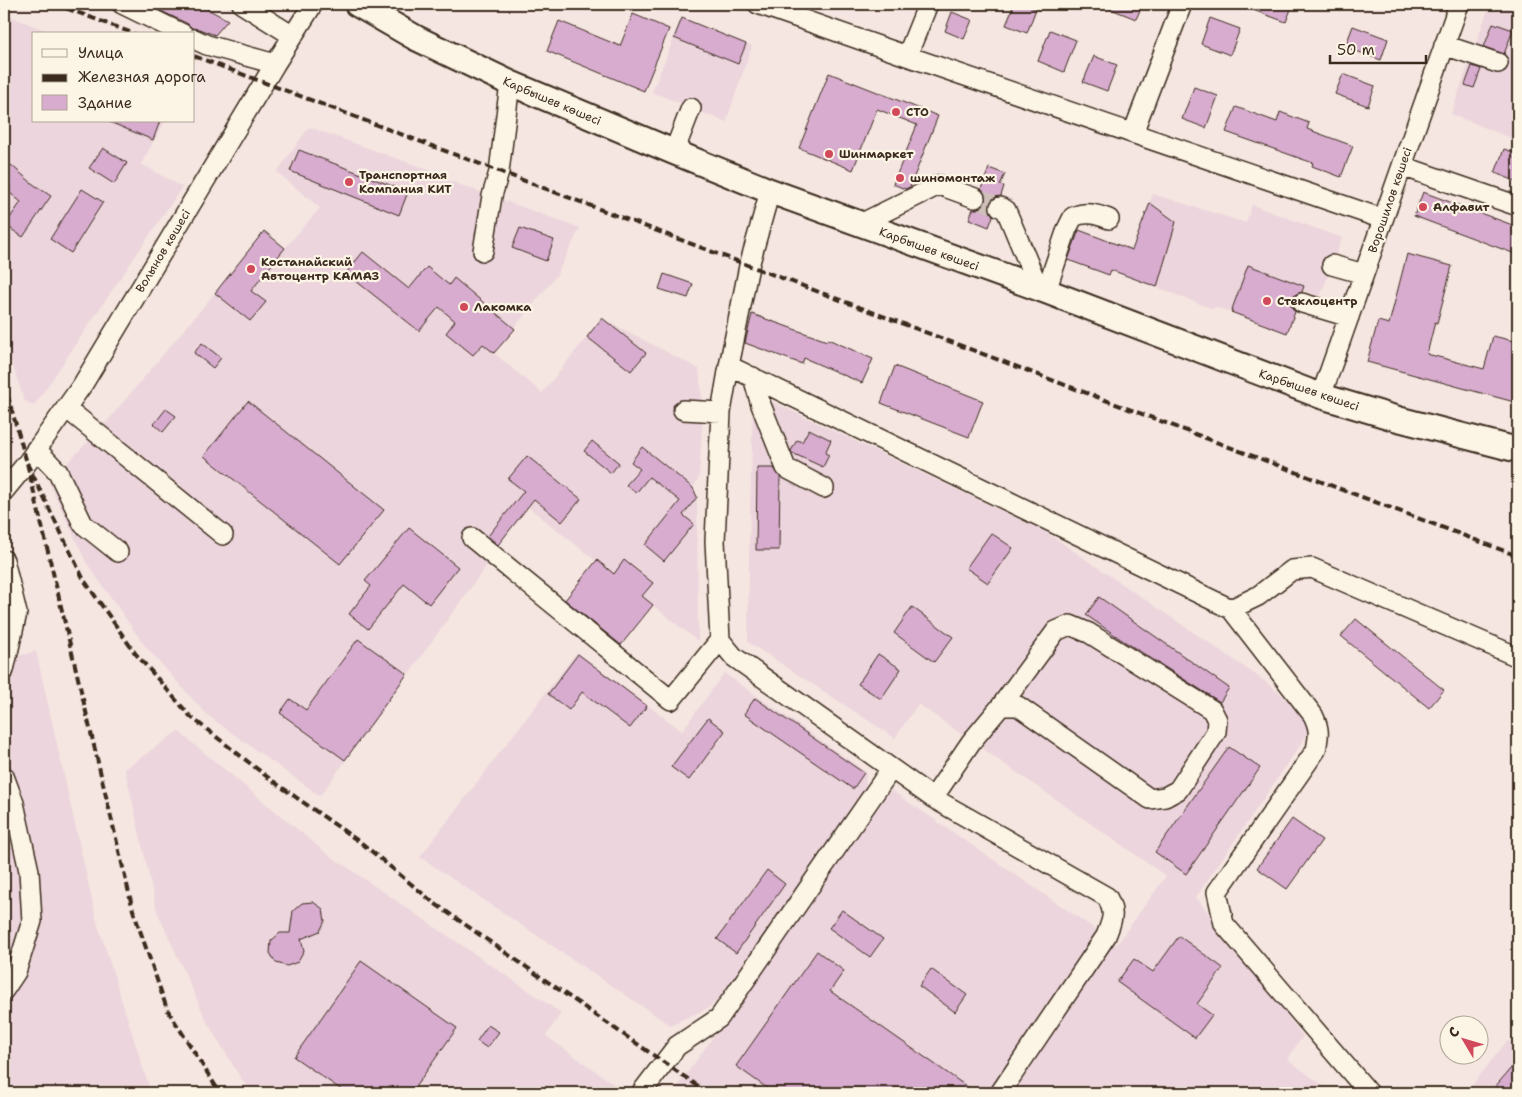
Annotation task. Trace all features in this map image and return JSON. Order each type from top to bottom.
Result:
[{"type":"main road","name":"Карбышев көшесі","points":[[357,4],[416,38],[510,83],[770,191],[1042,290],[1321,396],[1398,419],[1518,450]]},
{"type":"street","points":[[122,4],[179,32]]},
{"type":"street","points":[[242,4],[293,36]]},
{"type":"street","name":"Волынов көшесі","points":[[4,491],[83,384],[313,4]]},
{"type":"street","points":[[758,4],[1383,220]]},
{"type":"street","points":[[907,56],[928,4]]},
{"type":"street","points":[[1133,133],[1182,4]]},
{"type":"street","name":"Ворошилов көшесі","points":[[1321,396],[1459,4]]},
{"type":"street","points":[[195,40],[206,45],[275,64]]},
{"type":"street","points":[[1444,45],[1498,63]]},
{"type":"street","points":[[483,251],[492,196],[499,172],[510,83]]},
{"type":"street","points":[[674,152],[691,108]]},
{"type":"street","points":[[1402,166],[1518,206]]},
{"type":"street","points":[[860,224],[939,184],[975,198]]},
{"type":"street","points":[[770,191],[749,266],[728,366],[721,412],[715,541],[720,640],[734,657],[933,798],[1107,898],[1112,908],[1113,918],[1106,936],[1000,1093]]},
{"type":"street","points":[[1000,208],[1006,210],[1042,290]]},
{"type":"street","points":[[1042,290],[1073,217],[1081,213],[1096,214],[1108,219]]},
{"type":"street","points":[[1332,265],[1364,274]]},
{"type":"street","points":[[1302,304],[1349,317]]},
{"type":"street","points":[[728,366],[1231,609],[1313,715],[1320,733],[1316,750],[1217,892],[1224,924],[1368,1093]]},
{"type":"street","points":[[753,377],[761,405],[786,468],[824,488]]},
{"type":"street","points":[[66,408],[223,534]]},
{"type":"street","points":[[683,410],[721,412]]},
{"type":"street","points":[[36,449],[58,472],[83,524],[118,552]]},
{"type":"street","points":[[472,538],[670,700],[720,640]]},
{"type":"street","points":[[4,560],[17,613],[4,670]]},
{"type":"street","points":[[1231,609],[1258,596],[1292,570],[1312,568],[1518,657]]},
{"type":"street","points":[[933,798],[971,742],[1001,706],[1056,631],[1070,625],[1089,633],[1212,710],[1217,720],[1216,732],[1178,790],[1164,797],[1150,799],[1018,706],[1001,706]]},
{"type":"street","points":[[641,1093],[677,1046],[719,1018],[891,769]]},
{"type":"street","points":[[4,776],[14,803],[30,870],[32,921],[16,972],[4,990]]},
{"type":"shaded area","points":[[1490,4],[1518,4],[1518,141],[1451,114]]},
{"type":"shaded area","points":[[4,14],[50,32],[32,32],[32,122],[164,122],[141,164],[182,187],[34,406],[24,400],[4,338]]},
{"type":"shaded area","points":[[682,18],[752,46],[726,122],[652,92]]},
{"type":"shaded area","points":[[309,127],[443,175],[441,178],[580,228],[556,276],[494,353],[542,393],[602,318],[699,369],[703,411],[699,477],[693,488],[697,497],[698,641],[528,507],[496,547],[490,561],[320,796],[207,715],[145,646],[86,562],[49,482],[104,425],[215,293],[264,231],[285,248],[320,208],[277,172]]},
{"type":"shaded area","points":[[1153,194],[1246,223],[1252,205],[1342,238],[1320,297],[1303,290],[1304,286],[1248,265],[1231,312],[1215,307],[1213,309],[1123,274]]},
{"type":"shaded area","points":[[773,402],[1044,531],[1259,677],[1316,722],[1196,897],[1303,1036],[1287,1059],[1333,1093],[673,1093],[891,790],[1117,944],[1166,876],[918,704],[895,738],[748,642],[753,406]]},
{"type":"shaded area","points":[[36,651],[97,922],[151,1093],[4,1093],[4,661]]},
{"type":"shaded area","points":[[577,652],[682,731],[724,673],[866,772],[865,799],[725,995],[708,1008],[670,1025],[420,857]]},
{"type":"shaded area","points":[[178,731],[326,853],[561,1013],[546,1036],[615,1085],[616,1093],[430,1093],[418,1084],[411,1093],[253,1093],[240,1077],[207,1022],[157,911],[125,769]]},
{"type":"shaded area","points":[[1507,1041],[1518,1046],[1518,1093],[1466,1093]]},
{"type":"building","points":[[147,4],[198,4],[228,20],[215,35],[192,28],[188,24]]},
{"type":"building","points":[[1014,4],[1024,4],[1036,9],[1027,33],[1006,25]]},
{"type":"building","points":[[1098,4],[1143,4],[1136,19]]},
{"type":"building","points":[[1239,4],[1293,4],[1286,22]]},
{"type":"building","points":[[952,12],[972,20],[964,39],[945,31]]},
{"type":"building","points":[[633,14],[669,29],[644,91],[547,51],[559,21],[620,46]]},
{"type":"building","points":[[682,18],[746,44],[738,64],[674,38]]},
{"type":"building","points":[[1210,18],[1240,29],[1230,55],[1201,44]]},
{"type":"building","points":[[1493,23],[1513,30],[1504,54],[1484,47]]},
{"type":"building","points":[[1353,26],[1388,39],[1381,60],[1345,47]]},
{"type":"building","points":[[1050,30],[1076,40],[1064,72],[1038,61]]},
{"type":"building","points":[[1094,56],[1117,65],[1107,91],[1083,82]]},
{"type":"building","points":[[1472,66],[1481,69],[1474,88],[1465,85]]},
{"type":"building","points":[[829,73],[938,116],[910,187],[905,189],[893,184],[917,125],[877,109],[853,170],[799,148]]},
{"type":"building","points":[[1343,74],[1375,86],[1368,106],[1335,94]]},
{"type":"building","points":[[1194,87],[1218,96],[1206,128],[1182,119]]},
{"type":"building","points":[[1236,107],[1277,122],[1280,112],[1309,123],[1307,129],[1353,146],[1341,177],[1312,166],[1313,163],[1226,132]]},
{"type":"building","points":[[109,122],[160,122],[153,140]]},
{"type":"building","points":[[103,148],[127,163],[114,184],[89,168]]},
{"type":"building","points":[[1504,149],[1518,154],[1518,182],[1495,173]]},
{"type":"building","name":"Транспортная Компания КИТ","points":[[299,150],[408,192],[399,215],[290,171]]},
{"type":"building","points":[[4,159],[33,184],[51,196],[23,237],[5,225],[21,202],[4,188]]},
{"type":"building","points":[[989,168],[1005,174],[1000,185],[1004,186],[1001,196],[994,197],[990,202],[989,208],[993,216],[989,227],[969,219],[973,209],[982,207],[985,202],[986,196],[981,189]]},
{"type":"building","points":[[82,189],[103,202],[71,253],[50,239]]},
{"type":"building","points":[[1423,192],[1518,227],[1518,255],[1414,216]]},
{"type":"building","points":[[1150,203],[1176,222],[1157,287],[1111,270],[1109,275],[1068,260],[1079,230],[1132,250]]},
{"type":"building","points":[[520,228],[554,240],[546,261],[512,248]]},
{"type":"building","name":"Костанайский Автоцентр КАМАЗ","points":[[264,231],[285,248],[251,291],[266,302],[250,321],[215,293]]},
{"type":"building","points":[[363,252],[409,289],[427,267],[449,285],[454,278],[515,329],[494,353],[483,344],[473,355],[446,333],[455,321],[439,307],[419,331],[346,273]]},
{"type":"building","points":[[1407,254],[1452,266],[1427,354],[1484,369],[1493,336],[1518,342],[1518,403],[1367,362],[1378,321],[1389,324]]},
{"type":"building","name":"Стеклоцентр","points":[[1248,265],[1304,286],[1302,292],[1291,299],[1291,306],[1295,312],[1287,333],[1231,312]]},
{"type":"building","points":[[664,274],[693,284],[688,298],[659,289]]},
{"type":"building","points":[[752,314],[827,341],[828,339],[873,359],[862,383],[804,358],[802,364],[745,343]]},
{"type":"building","points":[[602,318],[646,353],[631,371],[587,337]]},
{"type":"building","points":[[202,343],[221,358],[213,368],[194,353]]},
{"type":"building","points":[[895,366],[983,401],[969,437],[881,403]]},
{"type":"building","points":[[248,401],[384,510],[340,564],[204,456]]},
{"type":"building","points":[[166,409],[176,416],[163,432],[154,424]]},
{"type":"building","points":[[809,429],[831,440],[825,453],[829,455],[823,467],[791,451],[797,440],[802,442]]},
{"type":"building","points":[[592,441],[619,463],[611,473],[584,451]]},
{"type":"building","points":[[642,447],[693,488],[697,497],[683,515],[694,524],[664,561],[645,545],[680,501],[649,477],[636,493],[626,485],[640,469],[631,462]]},
{"type":"building","points":[[527,456],[581,499],[562,522],[534,499],[498,545],[488,536],[524,491],[508,479]]},
{"type":"building","points":[[757,468],[774,468],[780,477],[779,550],[756,550]]},
{"type":"building","points":[[409,528],[458,567],[429,604],[404,584],[368,629],[349,614],[371,586],[365,581]]},
{"type":"building","points":[[991,533],[1013,548],[988,583],[966,568]]},
{"type":"building","points":[[597,560],[614,574],[624,560],[653,583],[642,596],[653,605],[621,645],[565,600]]},
{"type":"building","points":[[1099,597],[1229,688],[1220,702],[1086,615]]},
{"type":"building","points":[[912,607],[953,637],[934,662],[894,633]]},
{"type":"building","points":[[1356,619],[1444,690],[1429,708],[1341,636]]},
{"type":"building","points":[[358,639],[407,674],[345,760],[280,713],[290,699],[306,710]]},
{"type":"building","points":[[578,654],[647,706],[630,728],[582,692],[569,710],[548,694]]},
{"type":"building","points":[[878,654],[901,669],[881,699],[858,684]]},
{"type":"building","points":[[755,698],[864,773],[853,789],[744,714]]},
{"type":"building","points":[[708,718],[725,731],[689,780],[671,767]]},
{"type":"building","points":[[1229,747],[1260,768],[1186,874],[1155,852]]},
{"type":"building","points":[[1292,819],[1322,840],[1287,889],[1257,868]]},
{"type":"building","points":[[767,870],[785,884],[736,953],[717,939]]},
{"type":"building","points":[[313,902],[323,909],[325,921],[320,931],[301,939],[304,951],[298,962],[287,966],[276,963],[270,953],[271,941],[280,933],[290,933],[293,911],[302,903]]},
{"type":"building","points":[[842,910],[883,939],[870,957],[829,928]]},
{"type":"building","points":[[1179,936],[1223,968],[1197,1004],[1212,1015],[1195,1038],[1117,982],[1134,959],[1153,972]]},
{"type":"building","points":[[817,951],[844,971],[830,991],[976,1093],[774,1093],[736,1066]]},
{"type":"building","points":[[361,961],[457,1028],[411,1093],[346,1093],[294,1057]]},
{"type":"building","points":[[931,969],[967,995],[955,1012],[919,986]]},
{"type":"building","points":[[488,1025],[499,1032],[487,1048],[477,1041]]},
{"type":"building","points":[[1511,1068],[1518,1074],[1518,1093],[1503,1093],[1495,1087]]},
{"type":"tunnel","points":[[975,198],[1000,207]]},
{"type":"railway","points":[[55,4],[130,32]]},
{"type":"railway","points":[[195,56],[1518,556]]},
{"type":"railway","points":[[4,383],[27,463],[133,910],[167,1009],[220,1093]]},
{"type":"railway","points":[[27,463],[84,580],[135,653],[191,717],[270,779],[364,845],[434,903],[708,1093]]},
{"type":"place","name":"СТО","points":[[896,112]]},
{"type":"place","name":"Шинмаркет","points":[[829,154]]},
{"type":"place","name":"шиномонтаж","points":[[900,178]]},
{"type":"place","name":"Транспортная Компания КИТ","points":[[349,182]]},
{"type":"place","name":"Алфавит","points":[[1423,207]]},
{"type":"place","name":"Костанайский Автоцентр КАМАЗ","points":[[251,269]]},
{"type":"place","name":"Стеклоцентр","points":[[1267,301]]},
{"type":"place","name":"Лакомка","points":[[464,307]]}]
